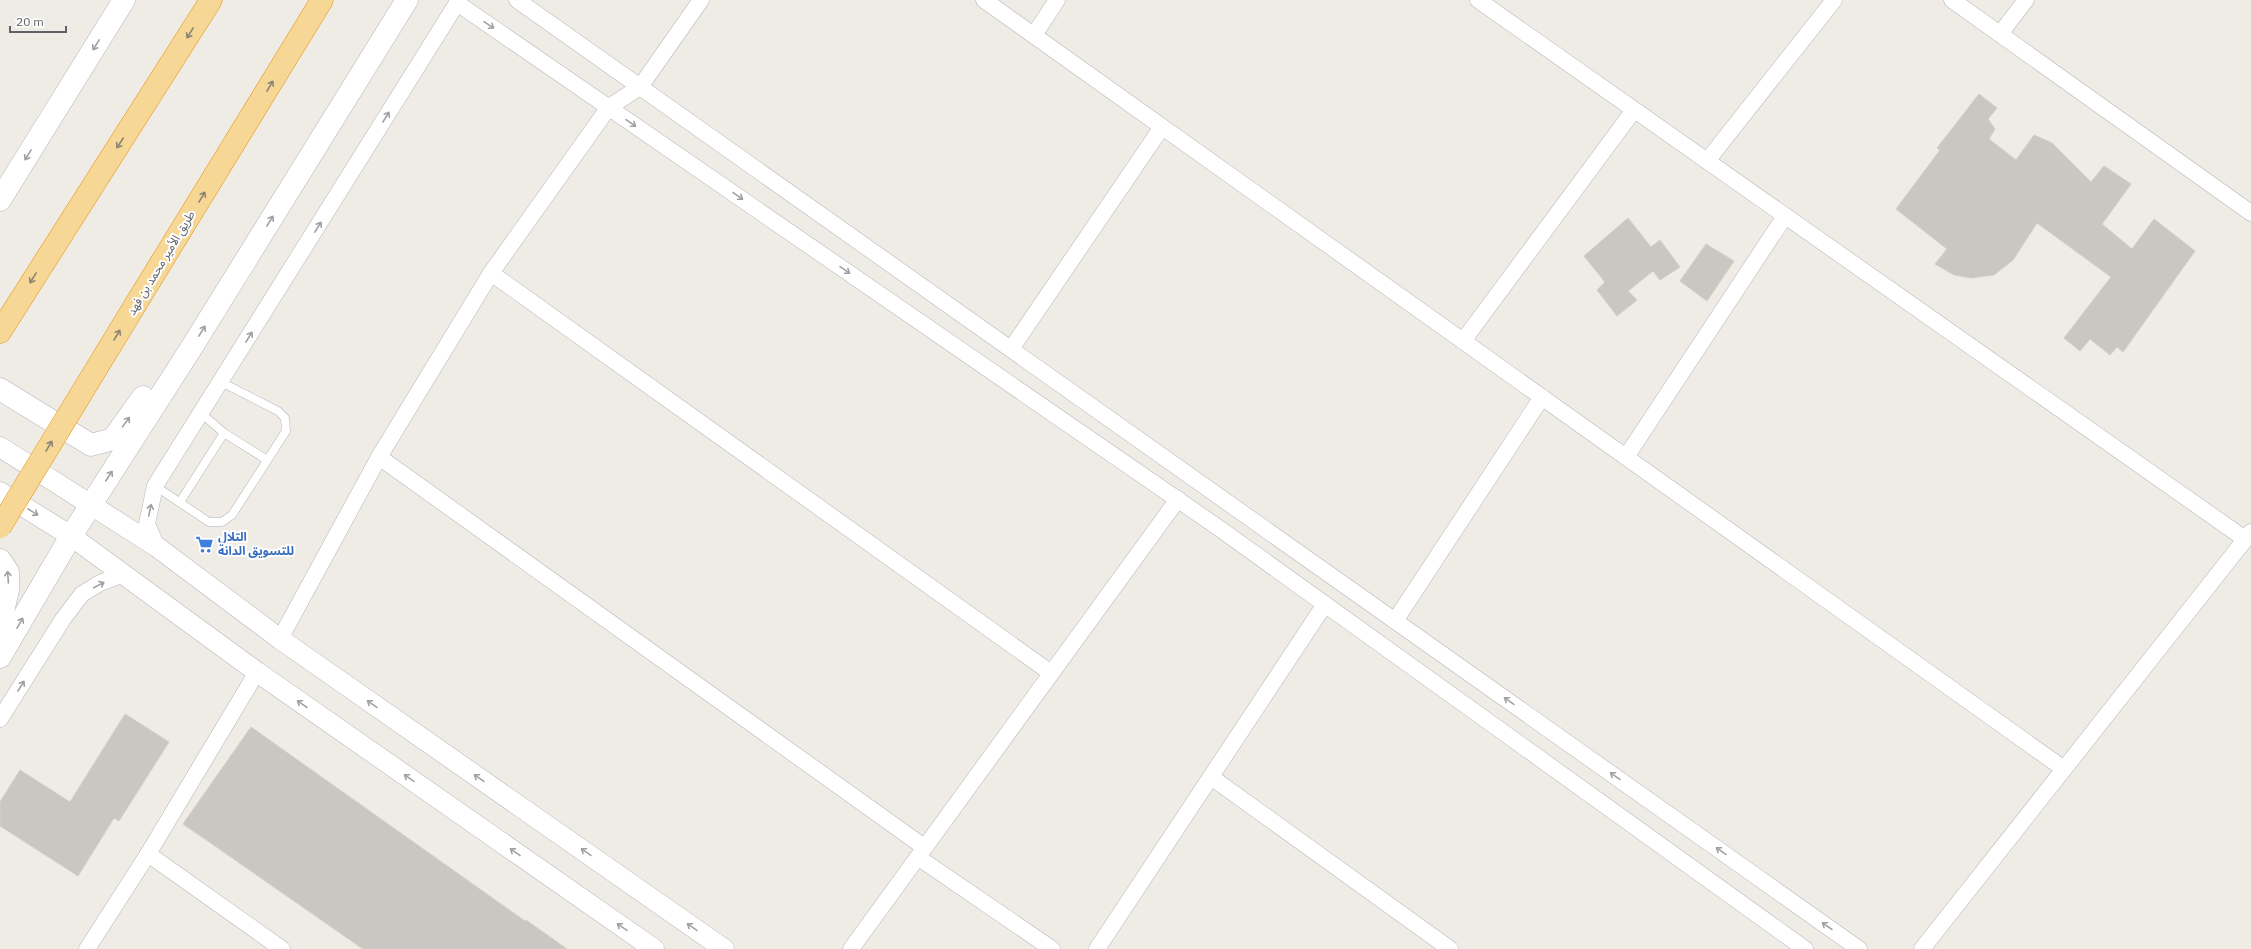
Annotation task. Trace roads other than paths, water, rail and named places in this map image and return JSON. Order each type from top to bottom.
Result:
[{"type":"highway","points":[[0,332],[211,0]]},
{"type":"highway","name":"طريق الأمير محمد بن فهد","points":[[0,527],[322,0]]},
{"type":"main road","points":[[0,200],[124,0]]},
{"type":"main road","points":[[0,657],[71,536],[190,350],[407,0]]},
{"type":"main road","points":[[0,389],[91,445],[113,439],[159,376],[190,350]]},
{"type":"main road","points":[[0,560],[8,572],[8,590],[0,624]]},
{"type":"street","points":[[517,0],[1859,949]]},
{"type":"street","points":[[280,639],[379,457],[491,273],[608,107],[640,87],[701,0]]},
{"type":"street","points":[[984,0],[2064,769]]},
{"type":"street","points":[[1034,35],[1057,0]]},
{"type":"street","points":[[1478,0],[1785,216],[2248,536],[1922,949]]},
{"type":"street","points":[[1707,161],[1834,0]]},
{"type":"street","points":[[1952,0],[2251,212]]},
{"type":"street","points":[[2000,34],[2026,0]]},
{"type":"street","points":[[156,546],[147,524],[155,486],[458,2],[608,107],[1178,499],[1805,949]]},
{"type":"street","points":[[1463,341],[1634,110]]},
{"type":"street","points":[[1011,349],[1162,127]]},
{"type":"street","points":[[1626,457],[1785,216]]},
{"type":"street","points":[[491,273],[1051,673]]},
{"type":"street","points":[[1395,621],[1542,397]]},
{"type":"street","points":[[0,447],[156,546],[280,639],[724,949]]},
{"type":"street","points":[[379,457],[922,852],[1052,949]]},
{"type":"street","points":[[0,492],[71,536],[257,672],[654,949]]},
{"type":"street","points":[[851,949],[1178,499]]},
{"type":"street","points":[[0,719],[63,619],[82,594],[100,583],[124,574]]},
{"type":"street","points":[[1097,949],[1325,604]]},
{"type":"street","points":[[87,949],[148,854],[257,672]]},
{"type":"street","points":[[1211,777],[1450,949]]},
{"type":"street","points":[[148,854],[282,949]]},
{"type":"lane","points":[[155,486],[209,522],[222,522],[232,514],[286,431],[285,418],[278,411],[221,382]]},
{"type":"lane","points":[[200,413],[224,433],[266,460]]},
{"type":"lane","points":[[180,502],[224,433]]},
{"type":"place","name":"التلال للتسويق الدانة","points":[[205,544]]}]
